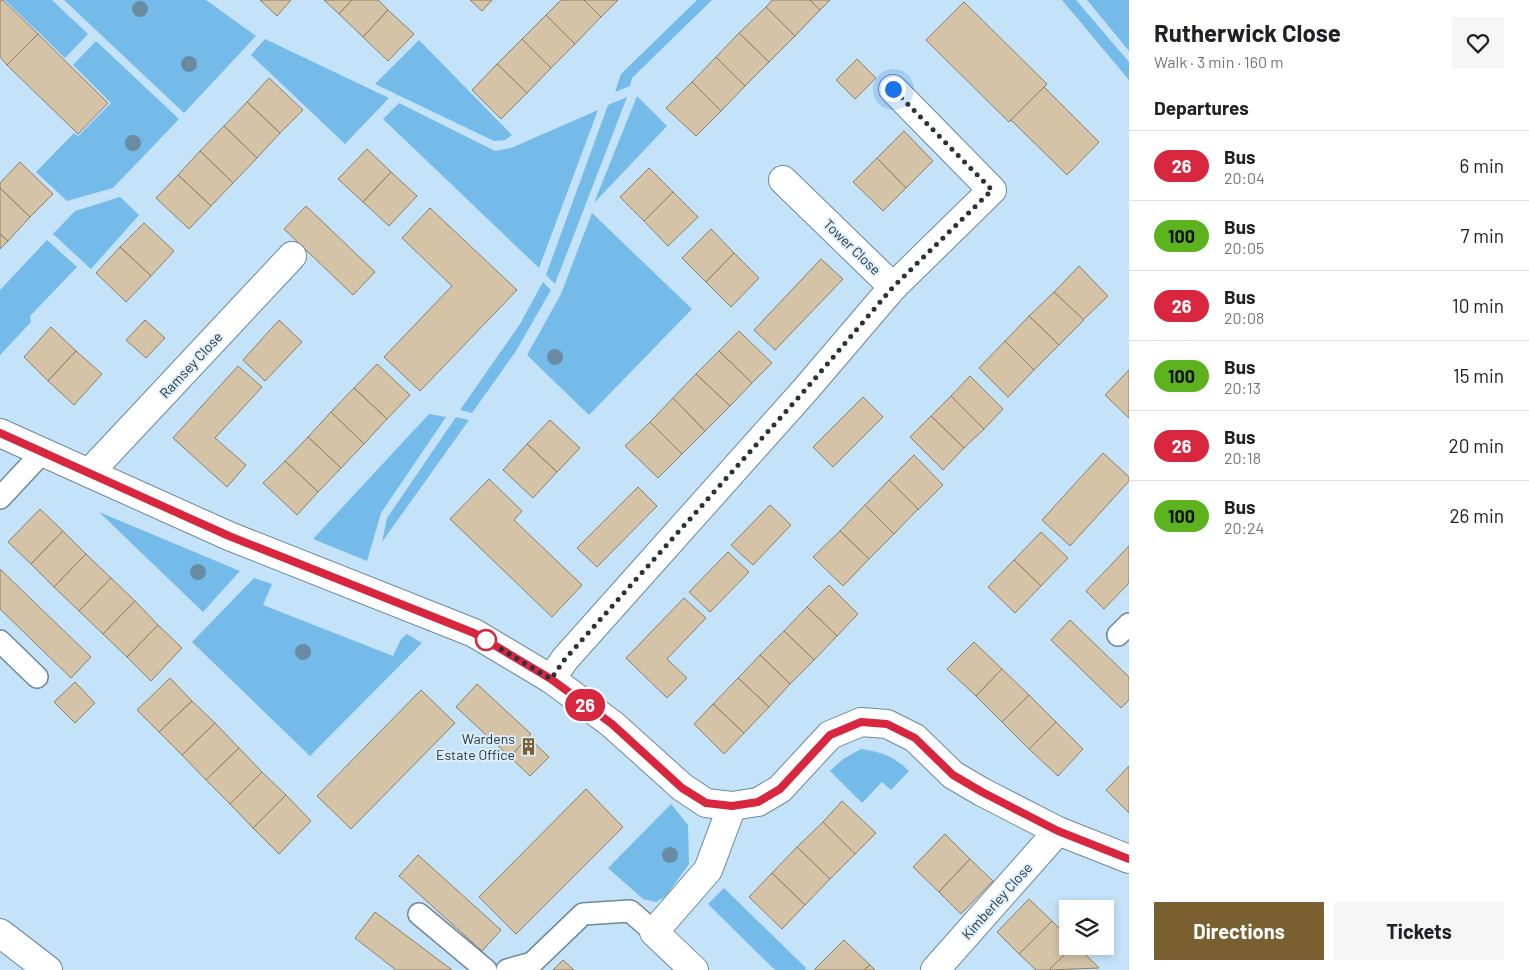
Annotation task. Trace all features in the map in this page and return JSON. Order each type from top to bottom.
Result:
[{"type":"street","points":[[551,679],[565,659],[806,389],[893,287],[992,190],[893,89]]},
{"type":"street","name":"Tower Close","points":[[783,180],[893,287]]},
{"type":"street","name":"Ramsey Close","points":[[89,474],[292,256]]},
{"type":"street","points":[[0,433],[229,536],[474,633],[551,679],[612,724],[682,788],[706,803],[732,806],[758,802],[780,789],[830,735],[861,722],[887,724],[915,738],[953,775],[1058,831],[1129,859]]},
{"type":"street","points":[[694,970],[654,932],[708,870],[732,806]]},
{"type":"street","name":"Kimberley Close","points":[[934,970],[1058,831]]},
{"type":"street","points":[[0,933],[48,970]]},
{"type":"lane","points":[[0,498],[42,453]]},
{"type":"lane","points":[[0,641],[37,677]]},
{"type":"lane","points":[[507,970],[532,963],[583,914],[630,912],[654,932]]},
{"type":"lane","points":[[419,914],[486,970]]},
{"type":"shaded area","points":[[5,0],[52,0],[88,34],[65,58]]},
{"type":"shaded area","points":[[64,0],[206,0],[256,36],[184,113]]},
{"type":"shaded area","points":[[697,0],[712,0],[632,78],[630,86],[615,92],[621,74]]},
{"type":"shaded area","points":[[1062,0],[1076,0],[1129,62],[1129,80]]},
{"type":"shaded area","points":[[1087,0],[1129,0],[1129,51]]},
{"type":"shaded area","points":[[265,39],[389,98],[345,144],[251,55]]},
{"type":"shaded area","points":[[419,40],[512,135],[505,140],[494,141],[375,84]]},
{"type":"shaded area","points":[[96,41],[179,119],[113,188],[67,201],[36,172],[74,133],[78,136],[111,103],[73,65]]},
{"type":"shaded area","points":[[637,96],[667,126],[594,203]]},
{"type":"shaded area","points":[[627,97],[555,284],[546,275],[608,105]]},
{"type":"shaded area","points":[[399,103],[495,151],[511,148],[598,110],[539,268],[383,119]]},
{"type":"shaded area","points":[[120,197],[139,215],[91,269],[53,234],[75,211]]},
{"type":"shaded area","points":[[592,213],[692,309],[589,415],[527,355],[561,294]]},
{"type":"shaded area","points":[[47,240],[77,267],[30,316],[31,322],[0,355],[0,290]]},
{"type":"shaded area","points":[[543,282],[551,290],[516,351],[472,413],[460,410],[520,324]]},
{"type":"shaded area","points":[[429,414],[446,417],[381,513],[367,561],[313,539]]},
{"type":"shaded area","points":[[456,417],[469,420],[382,542],[387,518]]},
{"type":"shaded area","points":[[99,512],[240,571],[203,612]]},
{"type":"shaded area","points":[[254,578],[272,584],[263,605],[393,656],[401,639],[407,634],[422,643],[310,756],[192,642]]},
{"type":"shaded area","points":[[861,749],[888,756],[899,762],[909,771],[891,790],[882,782],[862,803],[830,771],[843,759]]},
{"type":"shaded area","points":[[671,804],[688,825],[689,864],[666,896],[656,902],[643,899],[608,868]]},
{"type":"shaded area","points":[[724,888],[806,968],[805,970],[775,970],[708,904]]},
{"type":"building","points":[[0,0],[3,0],[38,34],[7,65],[0,57]]},
{"type":"building","points":[[260,0],[291,0],[277,16]]},
{"type":"building","points":[[324,0],[352,0],[339,14]]},
{"type":"building","points":[[352,0],[378,0],[388,10],[363,37],[339,14]]},
{"type":"building","points":[[470,0],[492,0],[482,11]]},
{"type":"building","points":[[561,0],[584,0],[601,17],[575,44],[546,15]]},
{"type":"building","points":[[584,0],[618,0],[601,17]]},
{"type":"building","points":[[772,0],[810,0],[820,10],[795,36],[766,7]]},
{"type":"building","points":[[810,0],[830,0],[820,10]]},
{"type":"building","points":[[964,2],[1047,84],[1009,122],[926,40]]},
{"type":"building","points":[[766,7],[795,36],[769,62],[739,33]]},
{"type":"building","points":[[388,10],[414,34],[388,61],[363,37]]},
{"type":"building","points":[[546,15],[575,44],[551,68],[522,39]]},
{"type":"building","points":[[739,33],[769,62],[745,86],[716,57]]},
{"type":"building","points":[[38,34],[108,103],[78,134],[7,65]]},
{"type":"building","points":[[522,39],[551,68],[527,93],[497,64]]},
{"type":"building","points":[[716,57],[745,86],[721,111],[692,82]]},
{"type":"building","points":[[857,59],[876,78],[855,99],[836,80]]},
{"type":"building","points":[[497,64],[527,93],[501,119],[472,90]]},
{"type":"building","points":[[269,78],[303,110],[280,133],[247,102]]},
{"type":"building","points":[[692,82],[721,111],[696,136],[666,108]]},
{"type":"building","points":[[1044,87],[1099,142],[1067,175],[1011,120]]},
{"type":"building","points":[[247,102],[280,133],[257,158],[224,126]]},
{"type":"building","points":[[224,126],[257,158],[233,183],[200,151]]},
{"type":"building","points":[[904,131],[933,161],[906,188],[877,158]]},
{"type":"building","points":[[367,149],[391,172],[363,202],[338,179]]},
{"type":"building","points":[[200,151],[233,183],[211,206],[178,175]]},
{"type":"building","points":[[877,158],[906,188],[883,211],[853,182]]},
{"type":"building","points":[[20,162],[53,194],[30,217],[0,188],[0,183]]},
{"type":"building","points":[[649,168],[673,192],[644,221],[620,197]]},
{"type":"building","points":[[391,172],[417,196],[389,226],[363,202]]},
{"type":"building","points":[[178,175],[211,206],[189,229],[156,198]]},
{"type":"building","points":[[0,188],[30,217],[8,241],[0,234]]},
{"type":"building","points":[[673,192],[698,217],[668,246],[644,221]]},
{"type":"building","points":[[306,206],[375,272],[353,295],[284,229]]},
{"type":"building","points":[[430,208],[517,290],[420,391],[384,357],[452,286],[402,238]]},
{"type":"building","points":[[144,223],[174,251],[151,276],[120,247]]},
{"type":"building","points":[[711,229],[734,253],[706,282],[682,258]]},
{"type":"building","points":[[0,234],[8,241],[0,249]]},
{"type":"building","points":[[120,247],[151,276],[126,302],[96,273]]},
{"type":"building","points":[[734,253],[759,278],[731,307],[706,282]]},
{"type":"building","points":[[821,259],[843,279],[775,350],[754,330]]},
{"type":"building","points":[[1079,266],[1108,296],[1083,320],[1054,292]]},
{"type":"building","points":[[1054,292],[1084,320],[1059,345],[1029,316]]},
{"type":"building","points":[[1029,316],[1059,345],[1034,370],[1005,341]]},
{"type":"building","points":[[145,320],[165,338],[146,358],[126,340]]},
{"type":"building","points":[[279,320],[302,342],[265,381],[243,360]]},
{"type":"building","points":[[51,327],[76,351],[48,381],[24,357]]},
{"type":"building","points":[[739,331],[772,363],[752,383],[719,351]]},
{"type":"building","points":[[1005,341],[1034,370],[1008,397],[979,368]]},
{"type":"building","points":[[76,351],[102,374],[74,405],[48,381]]},
{"type":"building","points":[[719,351],[752,383],[730,406],[696,374]]},
{"type":"building","points":[[377,364],[410,395],[387,419],[354,388]]},
{"type":"building","points":[[238,366],[262,387],[215,438],[246,465],[227,487],[173,438]]},
{"type":"building","points":[[1129,370],[1129,418],[1105,395]]},
{"type":"building","points":[[696,374],[730,406],[705,431],[673,398]]},
{"type":"building","points":[[970,376],[1003,409],[984,429],[951,396]]},
{"type":"building","points":[[354,388],[387,419],[364,444],[331,412]]},
{"type":"building","points":[[951,396],[984,429],[964,448],[931,416]]},
{"type":"building","points":[[863,397],[883,417],[833,467],[813,447]]},
{"type":"building","points":[[673,398],[705,431],[682,454],[650,422]]},
{"type":"building","points":[[331,412],[364,444],[341,468],[308,437]]},
{"type":"building","points":[[931,416],[964,448],[943,470],[910,437]]},
{"type":"building","points":[[550,420],[580,448],[557,472],[527,444]]},
{"type":"building","points":[[650,422],[682,454],[658,478],[625,446]]},
{"type":"building","points":[[308,437],[341,468],[318,492],[285,461]]},
{"type":"building","points":[[527,444],[557,472],[533,498],[503,470]]},
{"type":"building","points":[[1103,453],[1129,477],[1129,481],[1070,546],[1042,520]]},
{"type":"building","points":[[914,455],[943,485],[918,510],[889,480]]},
{"type":"building","points":[[285,461],[318,492],[297,515],[263,483]]},
{"type":"building","points":[[489,479],[522,511],[514,520],[582,585],[552,617],[450,519]]},
{"type":"building","points":[[889,480],[918,509],[894,534],[865,505]]},
{"type":"building","points":[[638,487],[657,506],[597,567],[577,548]]},
{"type":"building","points":[[770,505],[791,525],[753,565],[731,545]]},
{"type":"building","points":[[865,505],[894,534],[869,559],[840,531]]},
{"type":"building","points":[[40,509],[63,531],[31,564],[8,542]]},
{"type":"building","points":[[63,531],[86,554],[54,587],[31,564]]},
{"type":"building","points":[[840,531],[869,559],[843,586],[813,557]]},
{"type":"building","points":[[1041,532],[1068,558],[1041,586],[1014,560]]},
{"type":"building","points":[[1129,546],[1129,583],[1104,609],[1086,591]]},
{"type":"building","points":[[728,552],[749,572],[710,612],[689,592]]},
{"type":"building","points":[[86,554],[111,578],[79,611],[54,587]]},
{"type":"building","points":[[1014,560],[1041,586],[1015,613],[988,587]]},
{"type":"building","points":[[0,569],[91,657],[71,678],[0,609]]},
{"type":"building","points":[[111,578],[135,601],[103,634],[79,611]]},
{"type":"building","points":[[829,585],[858,614],[837,636],[807,607]]},
{"type":"building","points":[[684,598],[706,618],[667,659],[687,678],[667,698],[626,658]]},
{"type":"building","points":[[135,601],[158,625],[127,657],[103,634]]},
{"type":"building","points":[[807,607],[837,636],[814,660],[784,631]]},
{"type":"building","points":[[1070,620],[1129,677],[1129,700],[1121,708],[1051,640]]},
{"type":"building","points":[[158,625],[182,648],[151,681],[127,657]]},
{"type":"building","points":[[784,631],[814,660],[790,684],[760,655]]},
{"type":"building","points":[[974,642],[1002,669],[976,696],[947,669]]},
{"type":"building","points":[[760,655],[790,684],[769,707],[738,678]]},
{"type":"building","points":[[1002,669],[1029,695],[1002,722],[976,696]]},
{"type":"building","points":[[170,678],[192,701],[159,732],[137,710]]},
{"type":"building","points":[[738,678],[769,707],[744,733],[713,704]]},
{"type":"building","points":[[75,682],[95,703],[75,723],[54,702]]},
{"type":"building","points":[[477,684],[531,734],[510,757],[456,707]]},
{"type":"building","points":[[421,690],[455,723],[351,829],[317,796]]},
{"type":"building","points":[[1029,695],[1056,722],[1029,749],[1002,722]]},
{"type":"building","points":[[192,701],[215,723],[182,755],[159,732]]},
{"type":"building","points":[[713,704],[744,733],[724,754],[694,724]]},
{"type":"building","points":[[1056,722],[1083,749],[1058,776],[1029,749]]},
{"type":"building","points":[[215,723],[239,748],[206,780],[182,755]]},
{"type":"building","name":"Wardens Estate Office","points":[[528,737],[549,757],[530,776],[510,757]]},
{"type":"building","points":[[239,748],[262,772],[230,804],[206,780]]},
{"type":"building","points":[[1129,766],[1129,813],[1106,790]]},
{"type":"building","points":[[262,772],[286,795],[253,828],[230,804]]},
{"type":"building","points":[[586,789],[623,827],[516,934],[479,897]]},
{"type":"building","points":[[286,795],[311,821],[279,854],[253,828]]},
{"type":"building","points":[[842,801],[876,833],[855,854],[823,822]]},
{"type":"building","points":[[823,822],[855,854],[830,879],[797,847]]},
{"type":"building","points":[[945,834],[970,859],[939,892],[913,867]]},
{"type":"building","points":[[797,847],[830,879],[805,905],[772,873]]},
{"type":"building","points":[[418,855],[501,930],[482,951],[399,876]]},
{"type":"building","points":[[970,859],[993,881],[961,914],[939,892]]},
{"type":"building","points":[[772,873],[805,905],[782,929],[749,897]]},
{"type":"building","points":[[1029,899],[1052,921],[1019,954],[997,932]]},
{"type":"building","points":[[375,912],[452,970],[396,970],[355,938]]},
{"type":"building","points":[[1052,921],[1059,928],[1059,955],[1064,955],[1049,970],[1036,970],[1019,954]]},
{"type":"building","points":[[844,940],[870,965],[864,970],[814,970]]},
{"type":"building","points":[[1064,955],[1086,955],[1099,968],[1049,970]]},
{"type":"building","points":[[563,960],[574,970],[553,970]]},
{"type":"building","points":[[870,965],[875,970],[864,970]]},
{"type":"bus line","name":"26","points":[[0,433],[229,536],[474,633],[551,679],[612,724],[682,788],[706,803],[732,806],[758,802],[780,789],[830,735],[861,722],[887,724],[915,738],[953,775],[982,792],[1058,831],[1129,859]]},
{"type":"place","name":"Wardens Estate Office","points":[[529,747]]},
{"type":"route","points":[[486,640],[551,679],[565,659],[806,389],[893,287],[992,190],[893,89]]}]
